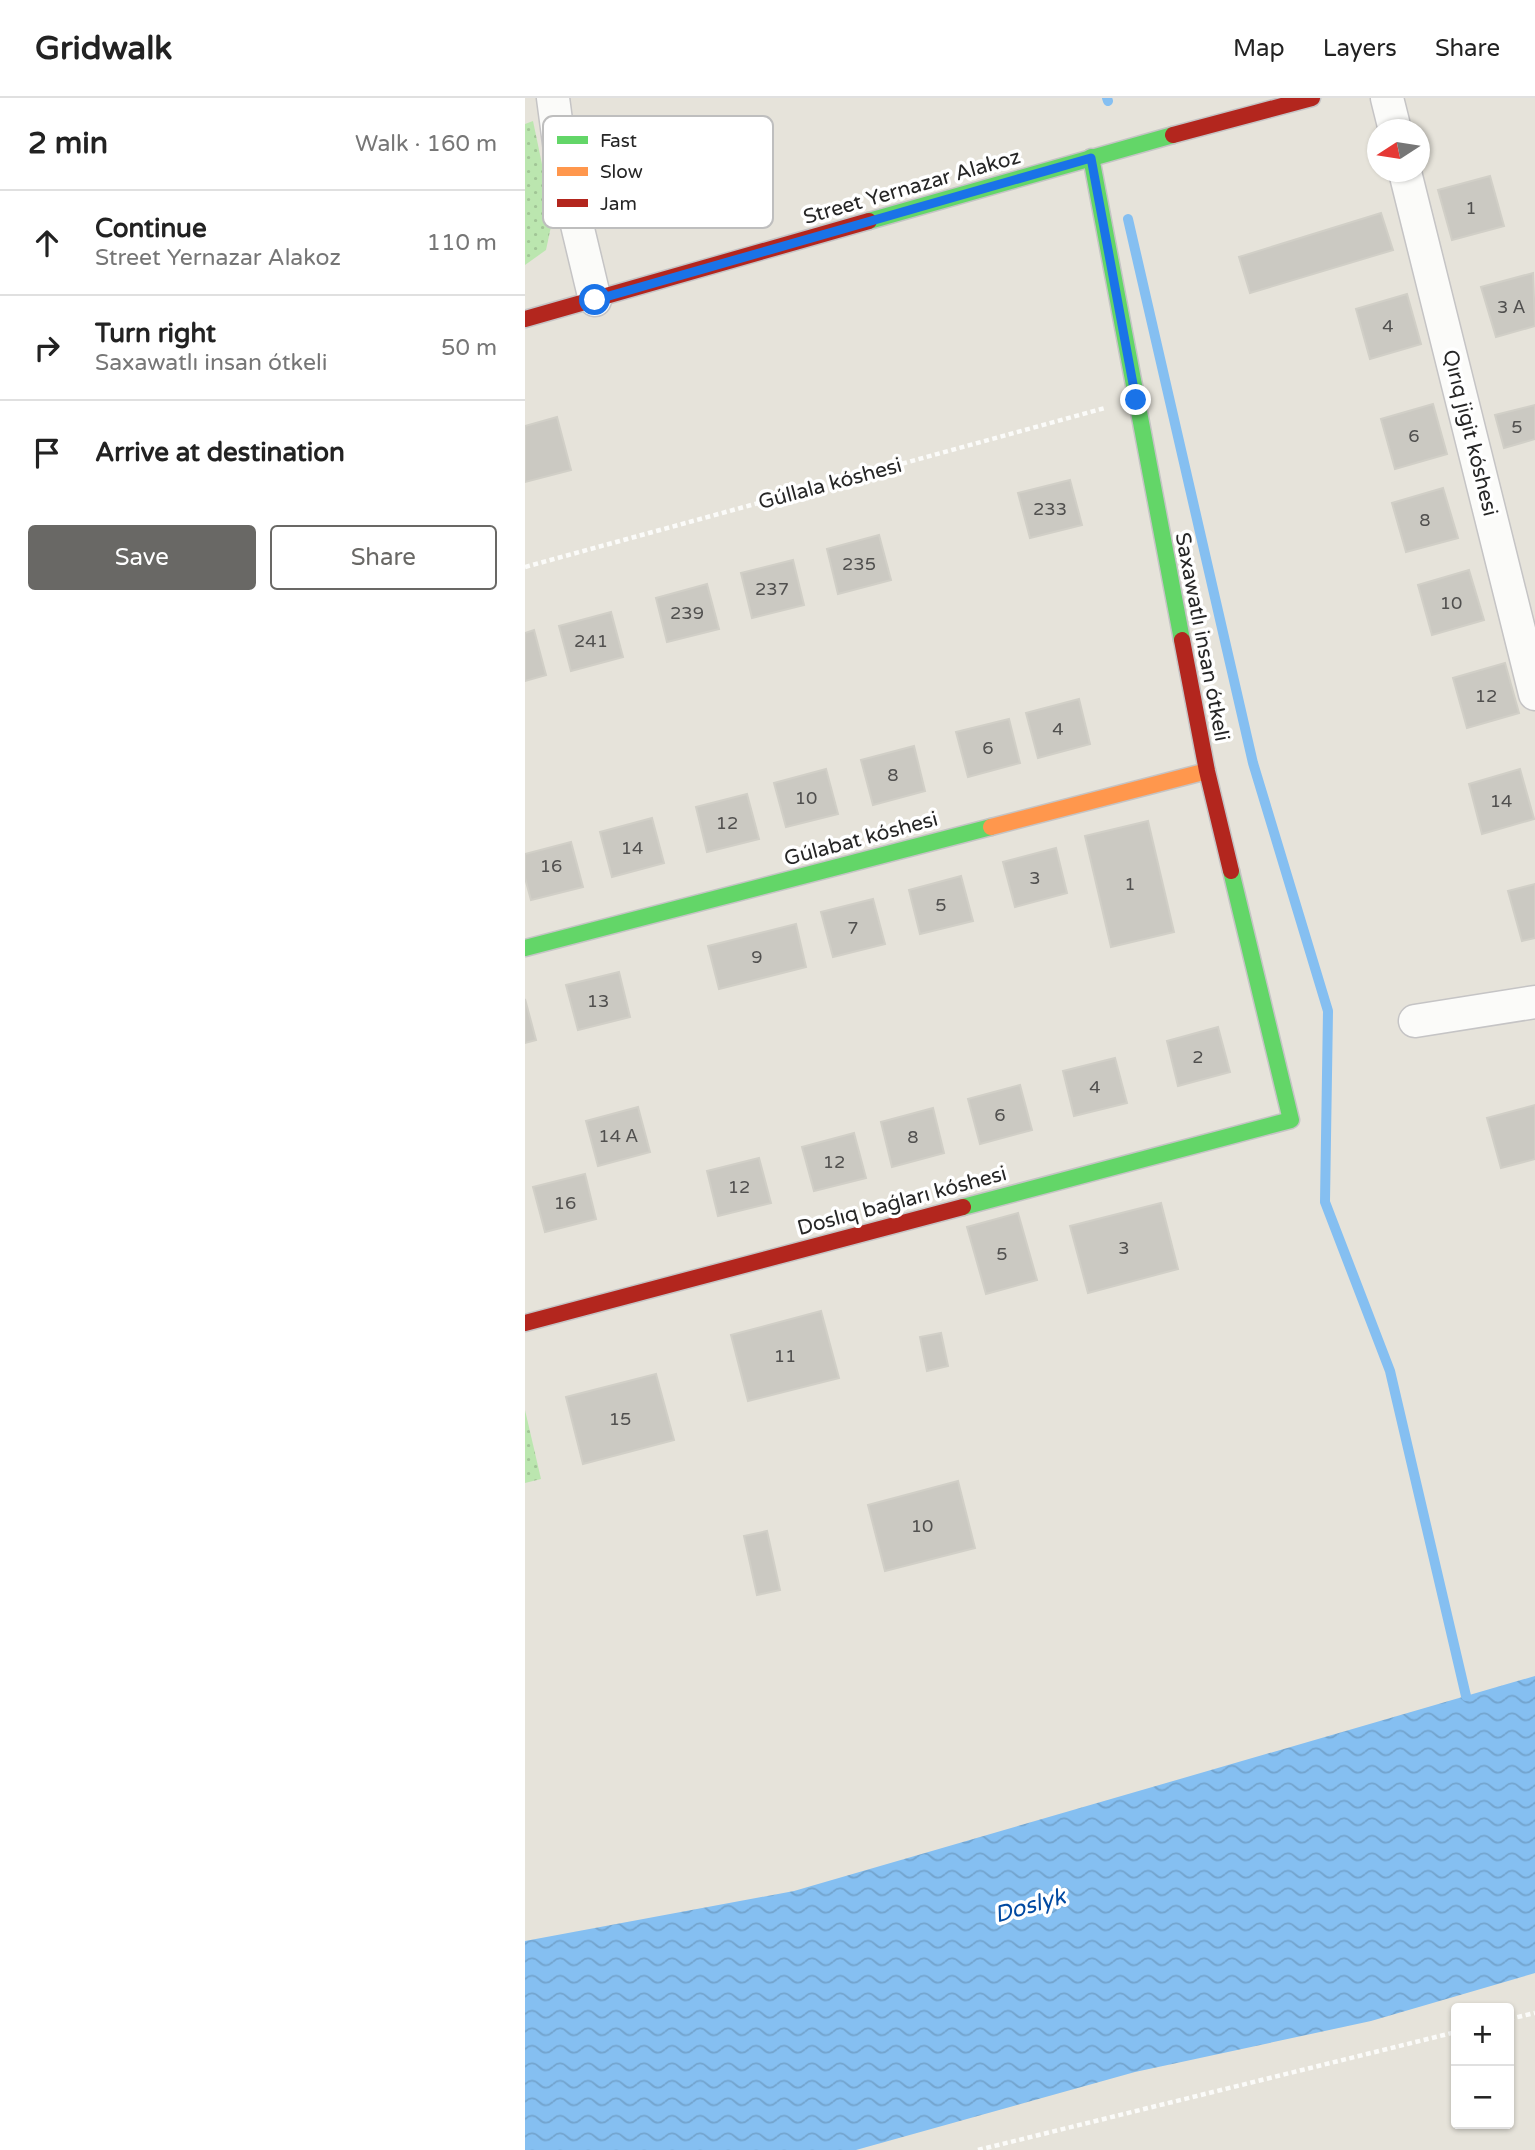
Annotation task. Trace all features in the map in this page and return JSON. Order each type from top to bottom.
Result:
[{"type":"street","points":[[553,98],[555,116]]},
{"type":"street","name":"Street Yernazar Alakoz","points":[[525,319],[1312,98]]},
{"type":"street","points":[[1387,98],[1392,119]]},
{"type":"street","name":"Saxawatlı insan ótkeli","points":[[1091,158],[1207,771],[1291,1120]]},
{"type":"street","name":"Qırıq jigit kóshesi","points":[[1407,182],[1535,694]]},
{"type":"street","points":[[578,228],[595,300]]},
{"type":"street","name":"Gúlabat kóshesi","points":[[525,948],[1207,771]]},
{"type":"street","points":[[1415,1021],[1535,1002]]},
{"type":"street","name":"Doslıq baǵları kóshesi","points":[[525,1323],[1291,1120]]},
{"type":"path","name":"Gúllala kóshesi","points":[[525,567],[1136,400]]},
{"type":"path","points":[[1514,2018],[1535,2013]]},
{"type":"path","points":[[978,2150],[1451,2033]]},
{"type":"green space","points":[[533,121],[543,169],[543,228],[551,228],[546,250],[525,265],[525,124]]},
{"type":"green space","points":[[525,1410],[541,1479],[525,1483]]},
{"type":"water","name":"Doslyk","points":[[1535,1676],[1535,1973],[1371,2021],[1135,2072],[856,2150],[525,2150],[525,1941],[794,1891]]},
{"type":"building","points":[[1490,176],[1504,226],[1452,240],[1438,190]]},
{"type":"building","points":[[1381,213],[1393,250],[1250,293],[1239,257]]},
{"type":"building","points":[[1533,273],[1535,326],[1496,337],[1481,287]]},
{"type":"building","points":[[1407,294],[1421,344],[1370,359],[1356,309]]},
{"type":"building","points":[[1433,404],[1447,454],[1395,469],[1381,419]]},
{"type":"building","points":[[1535,405],[1535,439],[1504,448],[1495,415]]},
{"type":"building","points":[[557,417],[571,470],[525,482],[525,426]]},
{"type":"building","points":[[1070,480],[1082,525],[1030,538],[1018,493]]},
{"type":"building","points":[[1443,488],[1458,538],[1406,552],[1392,503]]},
{"type":"building","points":[[879,535],[891,580],[838,594],[827,549]]},
{"type":"building","points":[[793,560],[804,605],[752,618],[741,573]]},
{"type":"building","points":[[1469,570],[1484,620],[1432,635],[1418,585]]},
{"type":"building","points":[[707,584],[719,629],[667,642],[656,598]]},
{"type":"building","points":[[611,612],[623,657],[571,671],[559,626]]},
{"type":"building","points":[[534,630],[546,675],[525,681],[525,633]]},
{"type":"building","points":[[1505,663],[1519,713],[1467,728],[1453,678]]},
{"type":"building","points":[[1079,699],[1090,744],[1038,758],[1026,713]]},
{"type":"building","points":[[1009,719],[1020,763],[968,777],[956,732]]},
{"type":"building","points":[[914,746],[925,791],[873,805],[861,760]]},
{"type":"building","points":[[826,769],[838,814],[786,827],[774,783]]},
{"type":"building","points":[[1520,769],[1534,819],[1482,834],[1469,784]]},
{"type":"building","points":[[747,794],[759,839],[707,852],[696,807]]},
{"type":"building","points":[[652,818],[664,863],[612,877],[600,832]]},
{"type":"building","points":[[1148,821],[1174,932],[1111,947],[1085,836]]},
{"type":"building","points":[[571,842],[583,887],[531,900],[525,878],[525,854]]},
{"type":"building","points":[[1056,848],[1067,893],[1015,907],[1003,862]]},
{"type":"building","points":[[961,876],[973,921],[920,934],[909,890]]},
{"type":"building","points":[[1535,884],[1535,938],[1522,941],[1508,891]]},
{"type":"building","points":[[873,899],[885,944],[833,957],[821,912]]},
{"type":"building","points":[[796,924],[806,967],[719,989],[708,946]]},
{"type":"building","points":[[619,972],[630,1017],[578,1030],[566,985]]},
{"type":"building","points":[[525,999],[536,1040],[525,1043]]},
{"type":"building","points":[[1218,1027],[1230,1072],[1178,1086],[1167,1041]]},
{"type":"building","points":[[1115,1058],[1127,1103],[1074,1116],[1063,1071]]},
{"type":"building","points":[[1020,1085],[1032,1130],[980,1144],[968,1099]]},
{"type":"building","points":[[1535,1105],[1535,1159],[1501,1168],[1487,1118]]},
{"type":"building","points":[[638,1107],[650,1152],[598,1166],[586,1121]]},
{"type":"building","points":[[933,1108],[944,1153],[892,1167],[881,1122]]},
{"type":"building","points":[[854,1133],[866,1178],[814,1191],[802,1147]]},
{"type":"building","points":[[759,1158],[771,1203],[718,1216],[707,1171]]},
{"type":"building","points":[[585,1174],[596,1219],[545,1232],[533,1187]]},
{"type":"building","points":[[1161,1203],[1178,1269],[1088,1293],[1070,1226]]},
{"type":"building","points":[[1018,1213],[1037,1280],[986,1294],[967,1227]]},
{"type":"building","points":[[821,1311],[839,1378],[748,1401],[731,1335]]},
{"type":"building","points":[[941,1333],[948,1366],[927,1371],[920,1337]]},
{"type":"building","points":[[656,1374],[674,1440],[583,1464],[566,1397]]},
{"type":"building","points":[[958,1481],[975,1548],[885,1571],[868,1505]]},
{"type":"building","points":[[767,1531],[780,1590],[757,1595],[744,1536]]},
{"type":"waterway","points":[[1128,219],[1253,763],[1328,1011],[1325,1202],[1390,1371],[1466,1696]]},
{"type":"traffic: fast","points":[[869,221],[1173,135]]},
{"type":"traffic: fast","points":[[1091,157],[1182,640]]},
{"type":"traffic: fast","points":[[525,948],[991,827]]},
{"type":"traffic: fast","points":[[963,1207],[1291,1120],[1231,871]]},
{"type":"traffic: slow","points":[[991,827],[1207,771]]},
{"type":"traffic: jam","points":[[1173,135],[1312,98]]},
{"type":"traffic: jam","points":[[525,319],[869,221]]},
{"type":"traffic: jam","points":[[1182,640],[1207,771],[1231,871]]},
{"type":"traffic: jam","points":[[525,1323],[963,1207]]},
{"type":"route","points":[[595,300],[1091,158],[1136,400]]}]
